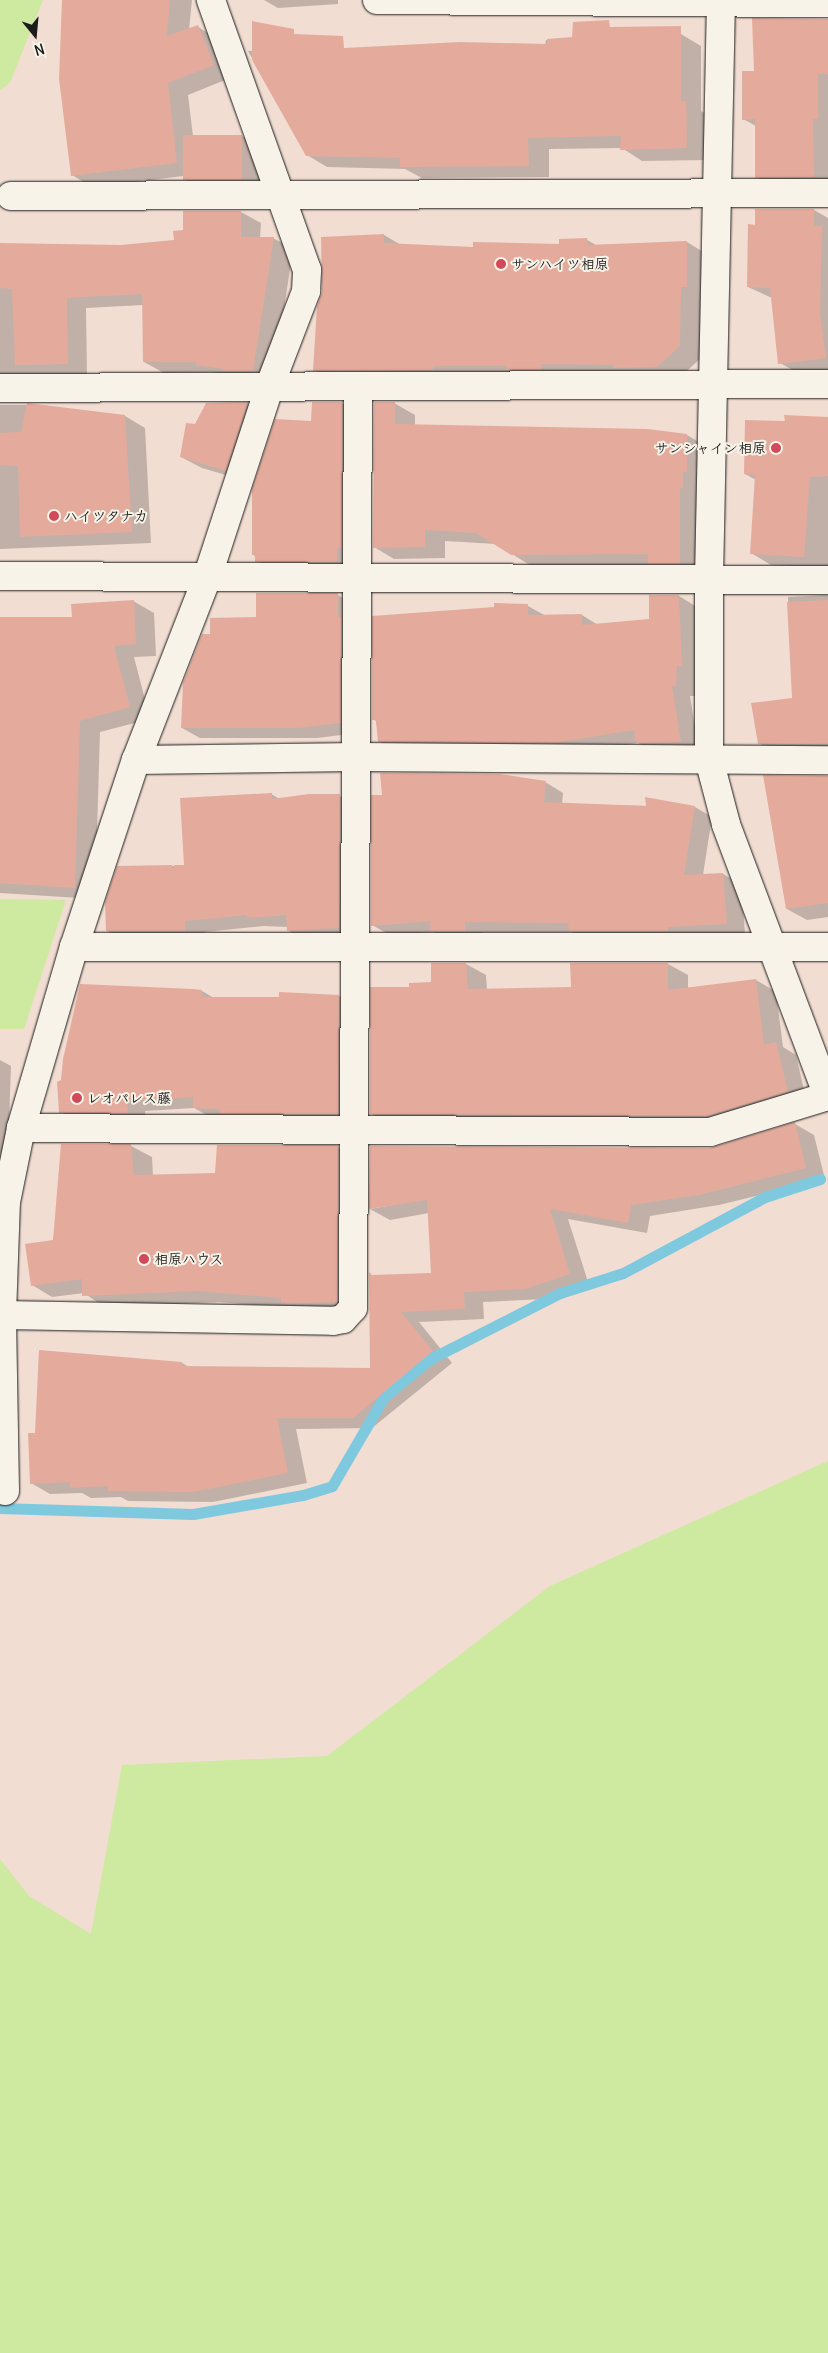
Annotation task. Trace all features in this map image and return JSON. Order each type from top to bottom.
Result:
[{"type":"street","points":[[5,1491],[2,1315],[3,1202],[21,1128],[74,947],[136,760],[207,578],[270,385],[306,291],[308,280],[282,194],[211,0]]},
{"type":"street","points":[[377,0],[828,3]]},
{"type":"street","points":[[21,1128],[710,1132],[828,1096],[770,947],[726,824],[709,760],[709,578],[721,1]]},
{"type":"street","points":[[11,196],[828,193]]},
{"type":"street","points":[[0,388],[270,385],[358,387],[713,387],[828,384]]},
{"type":"street","points":[[2,1315],[343,1319],[353,1308],[355,1130],[355,578],[358,387]]},
{"type":"street","points":[[0,576],[828,580]]},
{"type":"street","points":[[136,760],[356,757],[828,760]]},
{"type":"street","points":[[74,947],[828,947]]},
{"type":"green space","points":[[0,0],[43,0],[10,83],[0,90]]},
{"type":"green space","points":[[0,899],[66,900],[24,1029],[0,1029]]},
{"type":"green space","points":[[828,1461],[828,2353],[0,2353],[0,1859],[29,1896],[91,1934],[122,1765],[327,1756],[550,1586]]},
{"type":"building","points":[[62,0],[170,0],[167,36],[198,25],[214,65],[168,83],[177,163],[71,176],[59,79]]},
{"type":"building","points":[[752,18],[828,19],[828,74],[818,74],[818,119],[813,119],[814,177],[755,178],[755,119],[742,120],[742,71],[754,71]]},
{"type":"building","points":[[609,20],[610,27],[681,26],[681,101],[686,101],[687,148],[620,150],[621,136],[528,138],[529,166],[400,167],[400,158],[306,156],[252,60],[252,21],[294,29],[294,34],[343,36],[344,48],[460,42],[547,44],[547,39],[572,37],[573,22]]},
{"type":"building","points":[[183,135],[242,135],[242,180],[183,180]]},
{"type":"building","points":[[755,209],[814,209],[814,226],[822,226],[820,314],[826,358],[778,364],[770,288],[747,287],[748,224],[755,225]]},
{"type":"building","points":[[183,211],[241,211],[241,237],[274,237],[253,371],[222,371],[224,369],[196,365],[196,362],[143,362],[142,294],[67,298],[68,364],[15,365],[12,289],[0,288],[0,243],[121,245],[174,240],[173,231],[183,230]]},
{"type":"building","points":[[384,234],[384,243],[473,247],[473,242],[559,244],[559,239],[587,238],[588,245],[687,241],[687,287],[681,287],[680,346],[657,367],[614,368],[614,365],[541,364],[541,370],[507,370],[507,366],[433,366],[433,370],[313,371],[317,306],[322,292],[321,237]]},
{"type":"building","points":[[248,402],[226,471],[180,457],[186,423],[195,424],[206,403]]},
{"type":"building","points":[[312,402],[342,402],[342,548],[337,548],[337,562],[255,562],[255,555],[252,555],[252,489],[275,419],[311,421]]},
{"type":"building","points":[[374,402],[395,402],[395,424],[648,429],[687,434],[687,472],[683,472],[683,488],[680,488],[680,564],[648,564],[648,554],[511,555],[476,533],[425,530],[425,547],[373,548]]},
{"type":"building","points":[[27,403],[125,415],[132,532],[20,537],[18,466],[0,465],[0,433],[21,432]]},
{"type":"building","points":[[784,415],[828,417],[828,476],[810,477],[804,557],[750,554],[755,475],[744,474],[745,420],[785,421]]},
{"type":"building","points":[[256,593],[338,593],[338,617],[341,617],[341,723],[298,728],[181,728],[183,683],[202,634],[210,634],[210,618],[256,617]]},
{"type":"building","points":[[649,595],[679,595],[682,666],[677,666],[676,686],[672,686],[681,742],[636,743],[634,730],[554,743],[378,742],[376,720],[372,720],[372,616],[494,607],[494,603],[528,604],[528,615],[582,614],[582,625],[649,619]]},
{"type":"building","points":[[134,600],[136,644],[114,646],[130,707],[80,721],[75,888],[0,883],[0,617],[72,617],[71,604]]},
{"type":"building","points":[[828,600],[828,744],[758,744],[751,703],[792,698],[787,602]]},
{"type":"building","points":[[380,773],[500,774],[546,781],[544,802],[646,806],[645,797],[695,806],[684,875],[723,873],[727,924],[668,927],[668,931],[569,931],[568,923],[465,922],[465,931],[430,931],[430,921],[371,926],[371,795],[382,795]]},
{"type":"building","points":[[763,775],[828,776],[828,903],[786,909]]},
{"type":"building","points":[[272,793],[272,799],[309,794],[340,794],[339,928],[287,931],[286,915],[247,918],[247,915],[185,921],[185,931],[106,931],[105,902],[117,866],[172,865],[174,873],[174,865],[184,865],[180,798]]},
{"type":"building","points":[[431,963],[466,963],[468,989],[571,987],[570,963],[668,963],[668,990],[756,979],[764,1045],[776,1042],[788,1092],[708,1116],[370,1114],[370,987],[409,987],[409,983],[431,982]]},
{"type":"building","points":[[80,984],[193,989],[202,990],[202,997],[279,997],[279,992],[339,995],[338,1114],[219,1114],[220,1109],[193,1108],[193,1097],[127,1101],[128,1113],[59,1113],[57,1082],[61,1080],[63,1059]]},
{"type":"building","points":[[795,1122],[806,1168],[699,1195],[631,1205],[628,1223],[550,1209],[570,1274],[525,1289],[464,1292],[465,1309],[401,1312],[433,1351],[353,1418],[277,1418],[288,1473],[193,1492],[108,1491],[108,1486],[70,1488],[70,1482],[30,1484],[28,1433],[35,1433],[39,1350],[182,1362],[182,1366],[370,1368],[369,1272],[372,1275],[431,1273],[427,1200],[369,1209],[370,1146],[710,1148]]},
{"type":"building","points":[[61,1144],[131,1144],[134,1175],[215,1173],[217,1145],[338,1145],[337,1302],[281,1303],[281,1298],[197,1291],[82,1296],[82,1279],[31,1286],[25,1244],[53,1240]]},
{"type":"waterway","points":[[0,1508],[193,1514],[303,1495],[332,1486],[384,1397],[430,1359],[560,1293],[623,1273],[765,1197],[820,1179]]},
{"type":"place","name":"サンハイツ相原","points":[[501,264]]},
{"type":"place","name":"サンシャイン相原","points":[[776,448]]},
{"type":"place","name":"ハイツタナカ","points":[[54,516]]},
{"type":"place","name":"レオパレス藤","points":[[77,1098]]},
{"type":"place","name":"相原ハウス","points":[[144,1259]]}]
